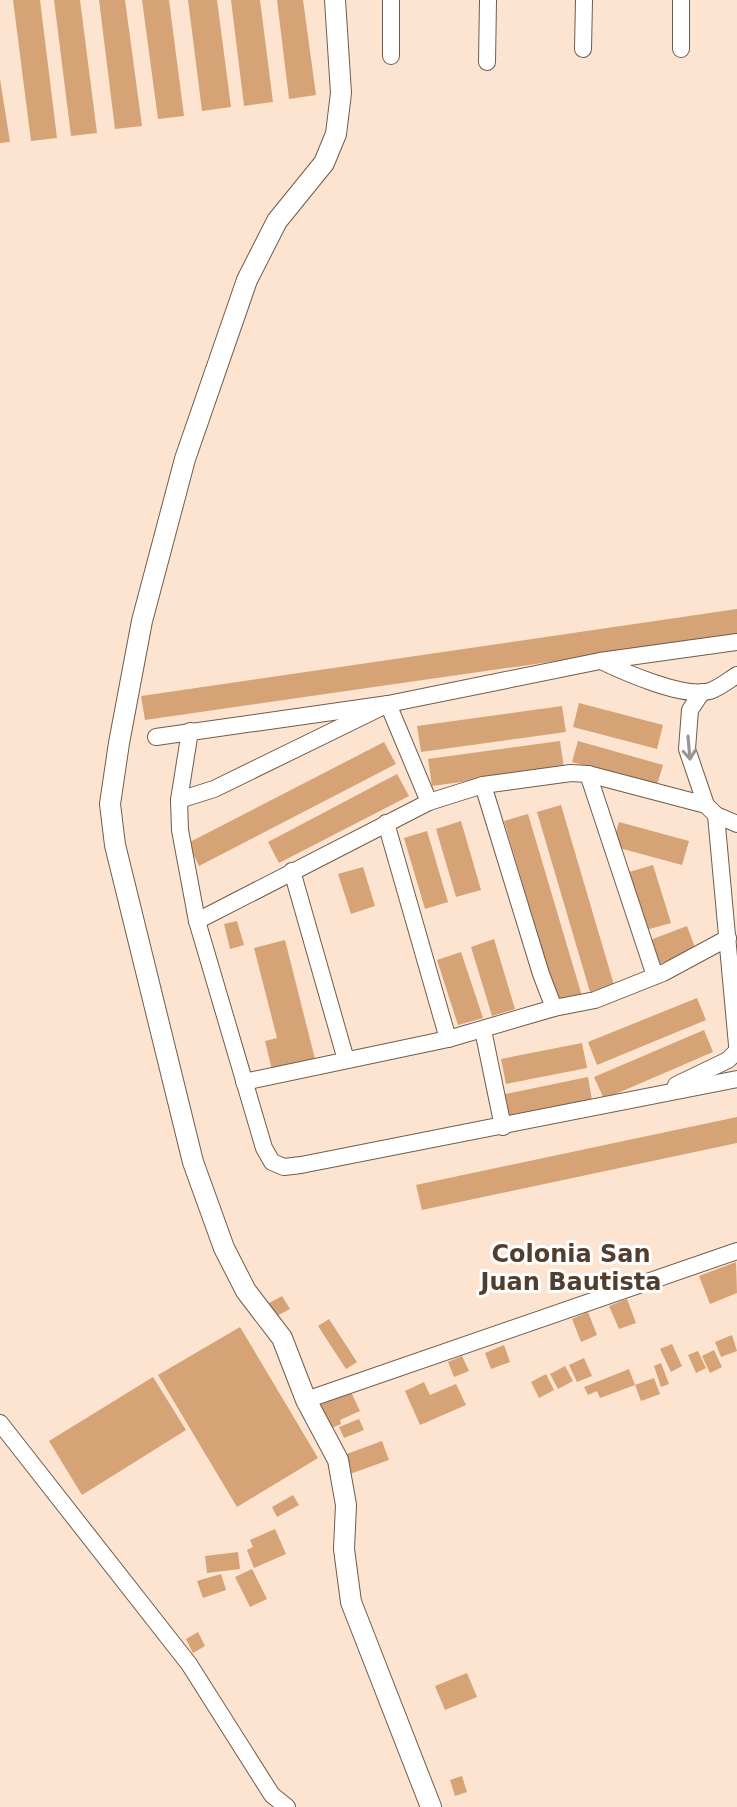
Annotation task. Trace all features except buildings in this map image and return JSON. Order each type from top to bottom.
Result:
[{"type":"street","points":[[335,0],[341,93],[336,134],[324,163],[277,221],[247,280],[185,459],[142,621],[110,804],[128,904],[193,1162],[224,1248],[246,1291],[282,1338],[306,1400],[338,1460],[346,1505],[344,1549],[351,1602],[431,1807]]},
{"type":"street","points":[[391,0],[391,56]]},
{"type":"street","points":[[487,62],[488,0]]},
{"type":"street","points":[[583,49],[584,0]]},
{"type":"street","points":[[681,0],[681,49]]},
{"type":"street","points":[[156,737],[388,704],[600,661],[737,642]]},
{"type":"street","points":[[600,661],[625,673],[681,690],[711,691],[737,675]]},
{"type":"street","points":[[660,1094],[728,1060],[737,1048],[728,938],[711,810],[687,749],[690,710],[702,692]]},
{"type":"street","points":[[179,800],[214,789],[388,704]]},
{"type":"street","points":[[388,704],[429,802]]},
{"type":"street","points":[[190,731],[179,800],[180,830],[197,921],[264,1148],[272,1162],[284,1167],[503,1127],[737,1079]]},
{"type":"street","points":[[197,921],[429,802],[483,785],[571,773],[588,774],[711,810],[737,824]]},
{"type":"street","points":[[588,774],[655,976]]},
{"type":"street","points":[[483,785],[554,1008]]},
{"type":"street","points":[[386,823],[448,1039]]},
{"type":"street","points":[[292,871],[346,1060]]},
{"type":"street","points":[[244,1082],[448,1039],[554,1008],[595,1000],[655,976],[728,938]]},
{"type":"street","points":[[483,1030],[503,1127]]},
{"type":"street","points":[[306,1400],[737,1251]]},
{"type":"street","points":[[0,1423],[189,1664],[272,1795],[287,1807]]},
{"type":"district","name":"Colonia San Juan Bautista","points":[[571,1268]]}]
